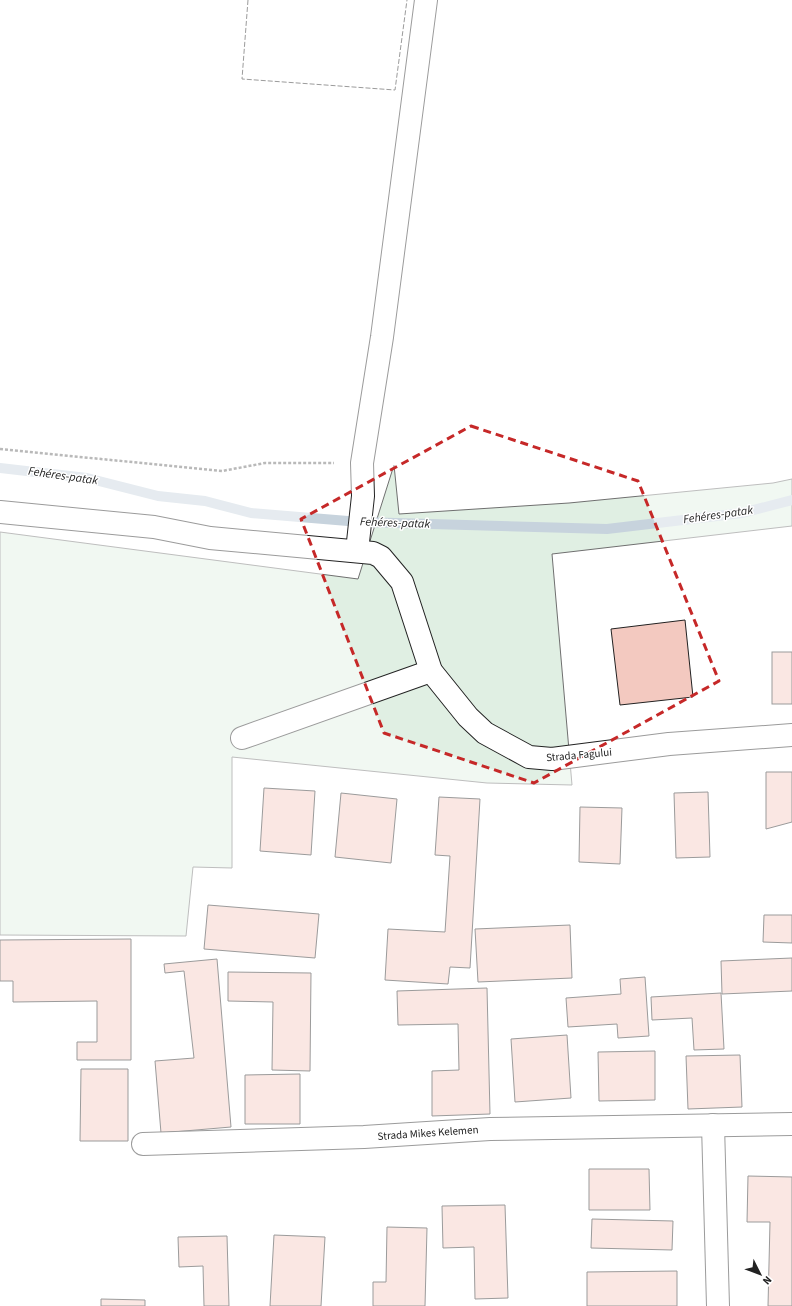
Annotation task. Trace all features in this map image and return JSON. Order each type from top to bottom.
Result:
[{"type":"street","points":[[357,548],[362,496],[362,463],[382,337],[426,0]]},
{"type":"street","name":"Strada Fagului","points":[[0,512],[154,527],[210,538],[357,548],[373,553],[381,557],[402,582],[431,671],[468,717],[485,733],[529,757],[552,759],[669,744],[792,735]]},
{"type":"street","points":[[242,738],[431,671]]},
{"type":"street","name":"Strada Mikes Kelemen","points":[[143,1144],[364,1137],[490,1129],[792,1124]]},
{"type":"street","points":[[713,1125],[718,1306]]},
{"type":"path","points":[[0,449],[222,471],[265,463],[362,463]]},
{"type":"highlighted area","points":[[471,426],[638,481],[719,681],[534,783],[384,733],[301,519]]},
{"type":"green space","points":[[394,465],[399,514],[569,503],[773,483],[792,479],[792,526],[552,554],[572,785],[487,783],[232,757],[232,868],[193,867],[186,936],[0,935],[0,532],[358,579]]},
{"type":"building","points":[[685,620],[693,697],[620,705],[611,629]]},
{"type":"building","points":[[772,652],[792,652],[792,704],[772,704]]},
{"type":"building","points":[[766,772],[792,772],[792,822],[766,829]]},
{"type":"building","points":[[264,788],[315,791],[311,855],[260,851]]},
{"type":"building","points":[[708,792],[710,857],[676,858],[674,793]]},
{"type":"building","points":[[341,793],[397,799],[391,863],[335,857]]},
{"type":"building","points":[[439,797],[480,799],[470,968],[450,967],[448,984],[385,980],[388,929],[445,932],[450,856],[435,855]]},
{"type":"building","points":[[580,807],[622,808],[620,864],[579,862]]},
{"type":"building","points":[[208,905],[319,914],[315,958],[204,949]]},
{"type":"building","points":[[764,915],[792,915],[792,943],[763,942]]},
{"type":"building","points":[[570,925],[572,978],[478,982],[475,929]]},
{"type":"building","points":[[131,939],[131,1060],[77,1060],[77,1042],[97,1042],[97,1001],[13,1002],[13,981],[0,981],[0,940]]},
{"type":"building","points":[[792,958],[792,991],[722,994],[721,961]]},
{"type":"building","points":[[217,959],[231,1127],[161,1133],[155,1061],[194,1058],[184,971],[165,973],[164,964]]},
{"type":"building","points":[[228,972],[311,973],[310,1071],[272,1070],[273,1002],[228,1001]]},
{"type":"building","points":[[645,977],[649,1036],[618,1038],[617,1024],[568,1027],[566,998],[621,994],[620,979]]},
{"type":"building","points":[[487,988],[490,1114],[432,1116],[432,1071],[459,1070],[458,1024],[398,1025],[397,991]]},
{"type":"building","points":[[721,993],[724,1049],[694,1050],[692,1018],[652,1020],[651,997]]},
{"type":"building","points":[[567,1035],[571,1098],[515,1102],[511,1039]]},
{"type":"building","points":[[655,1051],[655,1100],[599,1101],[598,1052]]},
{"type":"building","points":[[740,1055],[742,1107],[688,1109],[686,1056]]},
{"type":"building","points":[[81,1069],[128,1069],[128,1141],[80,1141]]},
{"type":"building","points":[[300,1074],[300,1124],[245,1124],[245,1075]]},
{"type":"building","points":[[589,1169],[649,1169],[650,1210],[589,1210]]},
{"type":"building","points":[[748,1176],[792,1177],[792,1306],[768,1306],[770,1222],[747,1222]]},
{"type":"building","points":[[505,1205],[508,1298],[475,1299],[474,1247],[443,1248],[442,1206]]},
{"type":"building","points":[[592,1219],[673,1221],[672,1250],[591,1248]]},
{"type":"building","points":[[387,1227],[427,1228],[425,1306],[373,1306],[373,1282],[386,1282]]},
{"type":"building","points":[[274,1235],[325,1237],[321,1306],[270,1306]]},
{"type":"building","points":[[227,1236],[229,1306],[204,1306],[203,1266],[179,1267],[178,1237]]},
{"type":"building","points":[[677,1271],[677,1306],[587,1306],[587,1272]]},
{"type":"building","points":[[101,1299],[145,1300],[145,1306],[101,1306]]},
{"type":"waterway","name":"Fehéres-patak","points":[[0,468],[87,478],[158,496],[205,501],[251,513],[360,522],[607,529],[742,513],[792,500]]},
{"type":"fence","points":[[248,0],[242,79],[395,90],[407,0]]}]
